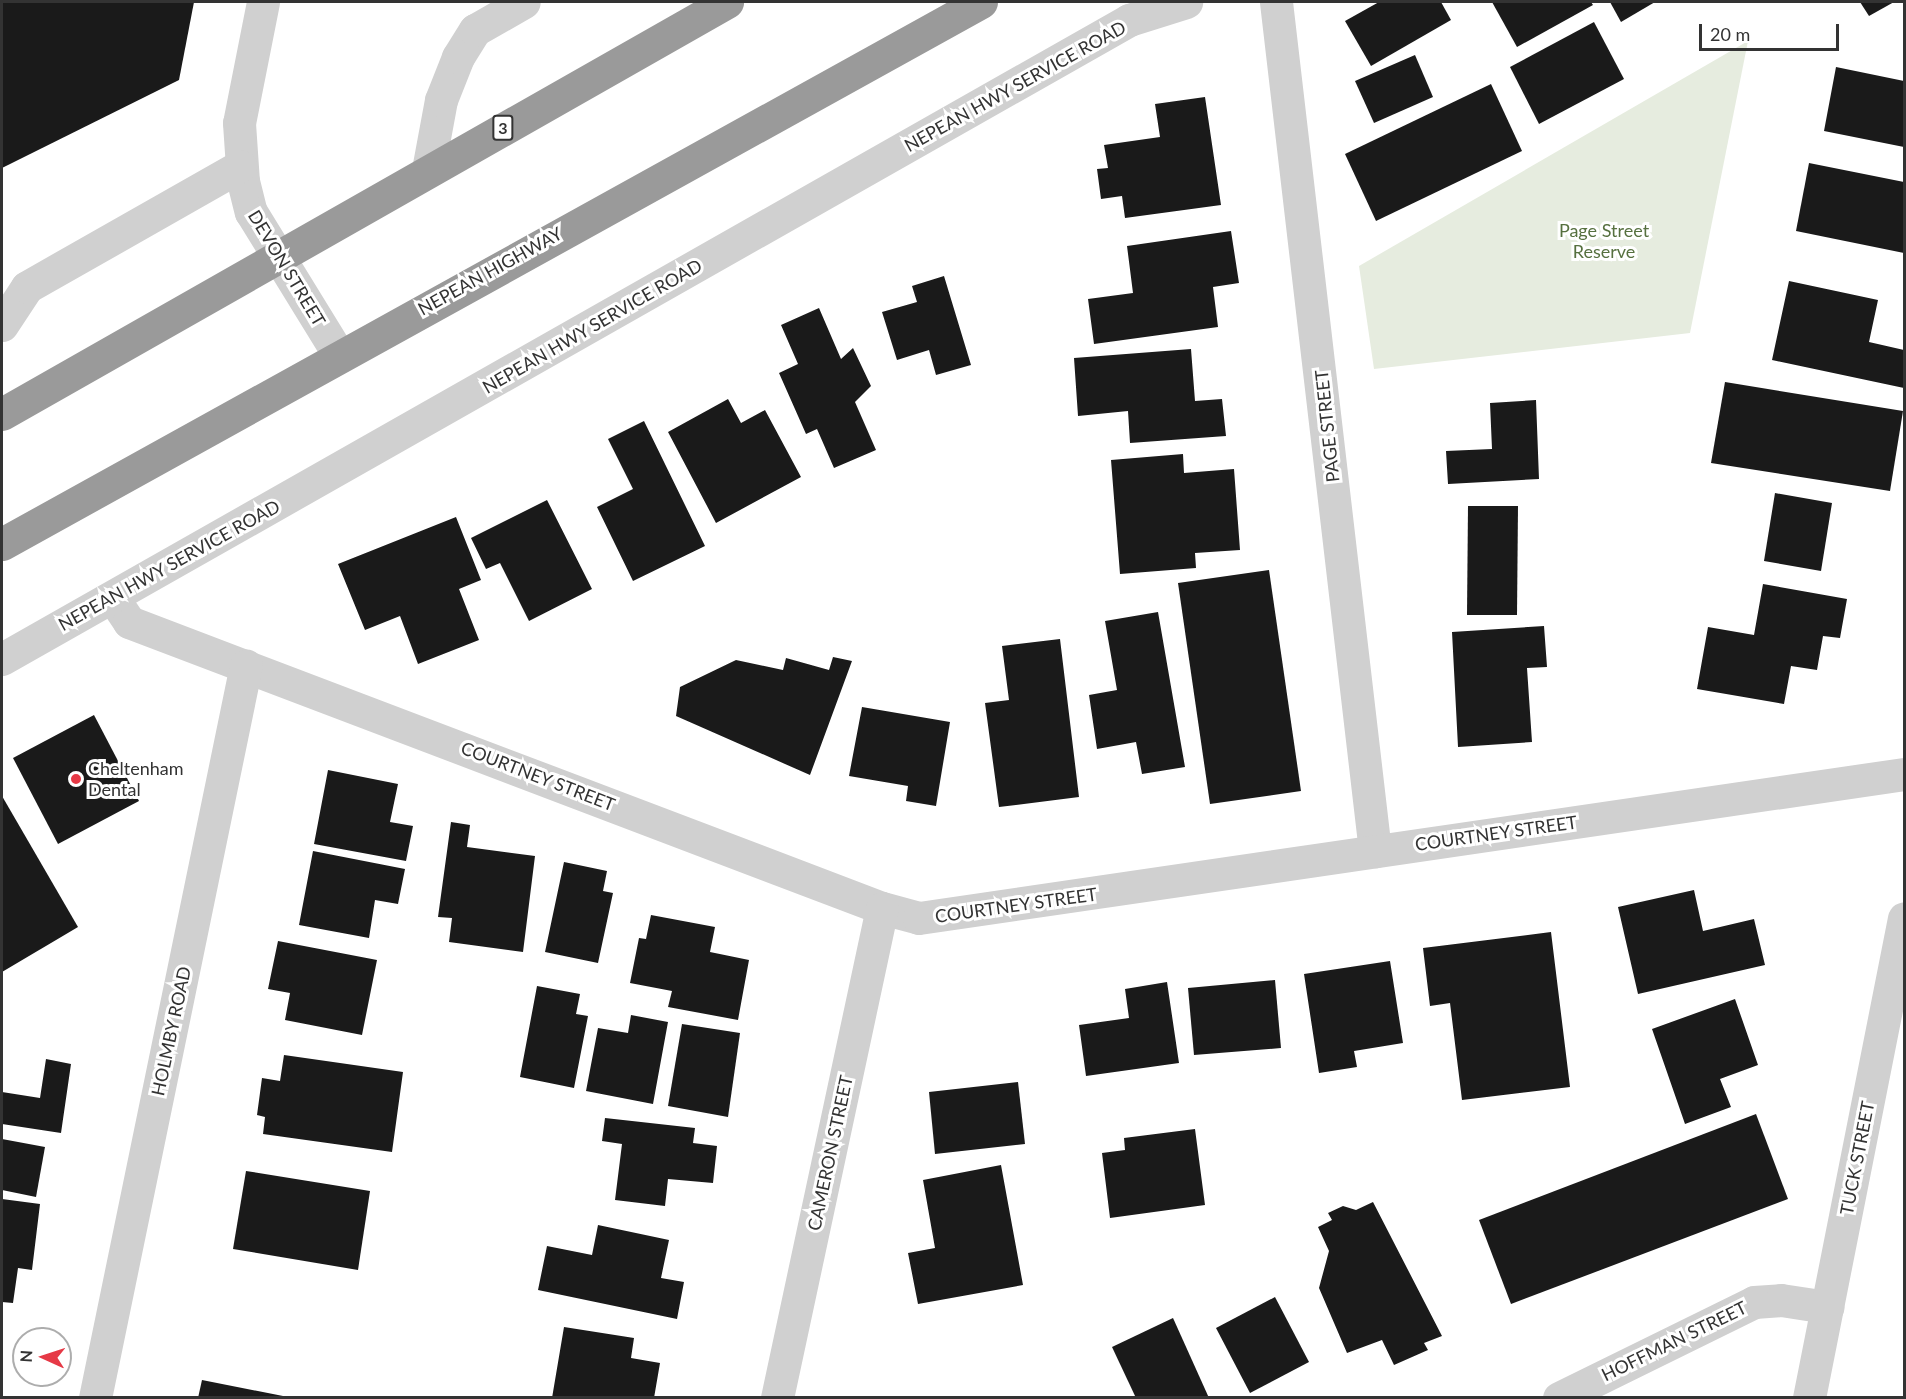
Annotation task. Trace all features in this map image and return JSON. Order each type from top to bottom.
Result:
[{"type":"highway","name":"3","points":[[2,414],[281,258],[428,170],[727,2]]},
{"type":"highway","name":"NEPEAN HIGHWAY","points":[[2,544],[339,355],[981,2]]},
{"type":"street","name":"DEVON STREET","points":[[263,2],[239,123],[240,166],[251,212],[339,355]]},
{"type":"street","points":[[428,170],[441,100],[458,57],[475,30],[524,2]]},
{"type":"street","name":"NEPEAN HWY SERVICE ROAD","points":[[2,659],[1129,20],[1186,2]]},
{"type":"street","name":"PAGE STREET","points":[[1276,2],[1375,851]]},
{"type":"street","points":[[2,325],[27,286],[240,166]]},
{"type":"street","name":"COURTNEY STREET","points":[[113,598],[129,622],[882,908],[919,918],[1905,774]]},
{"type":"street","name":"HOLMBY ROAD","points":[[95,1398],[246,665]]},
{"type":"street","name":"CAMERON STREET","points":[[777,1398],[882,908]]},
{"type":"street","name":"TUCK STREET","points":[[1809,1398],[1905,918]]},
{"type":"street","name":"HOFFMAN STREET","points":[[1559,1398],[1754,1302],[1781,1300],[1827,1306]]},
{"type":"green space","name":"Page Street Reserve","points":[[1748,41],[1690,333],[1374,369],[1359,266]]},
{"type":"building","points":[[2,2],[194,2],[179,80],[2,168]]},
{"type":"building","points":[[1379,2],[1441,2],[1451,20],[1371,66],[1345,21]]},
{"type":"building","points":[[1492,2],[1591,2],[1593,5],[1517,47]]},
{"type":"building","points":[[1610,2],[1655,2],[1621,22]]},
{"type":"building","points":[[1860,2],[1894,2],[1869,16]]},
{"type":"building","points":[[1594,22],[1624,79],[1539,124],[1510,67]]},
{"type":"building","points":[[1415,55],[1433,97],[1374,123],[1355,81]]},
{"type":"building","points":[[1836,67],[1904,81],[1904,147],[1824,131]]},
{"type":"building","points":[[1491,84],[1522,151],[1376,221],[1345,154]]},
{"type":"building","points":[[1205,97],[1221,205],[1125,218],[1122,196],[1101,199],[1097,169],[1108,168],[1104,145],[1160,137],[1155,104]]},
{"type":"building","points":[[1809,163],[1904,182],[1904,253],[1796,231]]},
{"type":"building","points":[[1231,231],[1239,283],[1213,287],[1218,327],[1094,344],[1088,299],[1133,293],[1127,246]]},
{"type":"building","points":[[944,276],[971,365],[936,375],[929,350],[897,360],[882,312],[917,302],[912,286]]},
{"type":"building","points":[[1789,281],[1878,300],[1869,342],[1904,350],[1904,388],[1772,360]]},
{"type":"building","points":[[819,308],[841,359],[853,348],[871,386],[855,402],[876,450],[834,468],[817,429],[806,434],[779,373],[798,364],[781,325]]},
{"type":"building","points":[[1191,349],[1195,401],[1222,399],[1226,436],[1130,443],[1128,411],[1078,416],[1074,358]]},
{"type":"building","points":[[1725,382],[1903,411],[1890,491],[1711,463]]},
{"type":"building","points":[[728,399],[741,423],[765,410],[801,477],[716,523],[668,432]]},
{"type":"building","points":[[1536,400],[1539,479],[1448,484],[1446,451],[1492,449],[1490,403]]},
{"type":"building","points":[[644,421],[705,546],[633,581],[597,507],[633,489],[608,439]]},
{"type":"building","points":[[1183,454],[1184,473],[1234,469],[1240,550],[1195,553],[1196,568],[1120,574],[1111,460]]},
{"type":"building","points":[[1775,493],[1832,503],[1821,571],[1764,561]]},
{"type":"building","points":[[547,500],[592,589],[529,621],[500,563],[486,569],[471,538]]},
{"type":"building","points":[[1468,506],[1518,506],[1517,615],[1467,615]]},
{"type":"building","points":[[456,517],[481,580],[459,589],[479,640],[418,664],[400,616],[365,630],[338,564]]},
{"type":"building","points":[[1269,570],[1301,791],[1210,804],[1178,583]]},
{"type":"building","points":[[1763,584],[1847,599],[1840,638],[1823,636],[1817,670],[1791,666],[1784,704],[1697,689],[1708,627],[1754,635]]},
{"type":"building","points":[[1158,612],[1185,767],[1142,774],[1136,742],[1097,749],[1089,695],[1117,690],[1105,621]]},
{"type":"building","points":[[1544,626],[1547,667],[1527,668],[1532,742],[1458,747],[1452,632]]},
{"type":"building","points":[[1060,639],[1079,797],[999,807],[985,703],[1009,700],[1002,646]]},
{"type":"building","points":[[833,657],[852,661],[810,775],[676,716],[680,687],[736,660],[783,670],[786,658],[829,670]]},
{"type":"building","points":[[862,707],[950,722],[936,806],[906,801],[908,786],[849,776]]},
{"type":"building","name":"Cheltenham Dental","points":[[94,715],[139,801],[58,844],[13,758]]},
{"type":"building","points":[[328,770],[398,784],[390,822],[413,826],[406,861],[314,844]]},
{"type":"building","points":[[2,796],[78,927],[2,972]]},
{"type":"building","points":[[451,822],[470,825],[467,847],[535,856],[523,952],[449,942],[452,918],[438,917]]},
{"type":"building","points":[[313,851],[405,869],[398,904],[375,900],[369,938],[299,925]]},
{"type":"building","points":[[564,862],[607,871],[603,891],[613,893],[598,963],[545,952]]},
{"type":"building","points":[[1694,890],[1703,931],[1754,919],[1765,965],[1638,994],[1618,907]]},
{"type":"building","points":[[651,915],[715,927],[710,952],[749,960],[738,1020],[668,1007],[672,991],[630,983],[639,938],[646,939]]},
{"type":"building","points":[[1551,932],[1570,1087],[1462,1100],[1450,1003],[1430,1006],[1423,948]]},
{"type":"building","points":[[278,941],[377,960],[362,1035],[285,1020],[290,993],[268,989]]},
{"type":"building","points":[[1390,961],[1403,1043],[1354,1051],[1357,1067],[1319,1073],[1304,974]]},
{"type":"building","points":[[1275,980],[1281,1048],[1194,1055],[1188,988]]},
{"type":"building","points":[[1167,982],[1179,1063],[1086,1076],[1079,1025],[1129,1018],[1125,989]]},
{"type":"building","points":[[537,986],[580,994],[576,1014],[588,1016],[574,1088],[520,1077]]},
{"type":"building","points":[[1735,999],[1758,1065],[1720,1079],[1731,1107],[1685,1124],[1652,1029]]},
{"type":"building","points":[[631,1015],[668,1022],[653,1104],[586,1091],[598,1028],[628,1033]]},
{"type":"building","points":[[682,1024],[740,1033],[728,1117],[668,1106]]},
{"type":"building","points":[[284,1055],[403,1072],[392,1152],[263,1134],[265,1117],[257,1115],[262,1078],[280,1081]]},
{"type":"building","points":[[46,1059],[71,1064],[61,1133],[2,1124],[2,1092],[40,1098]]},
{"type":"building","points":[[1018,1082],[1025,1144],[935,1154],[929,1092]]},
{"type":"building","points":[[1756,1114],[1788,1199],[1511,1304],[1479,1220]]},
{"type":"building","points":[[605,1118],[695,1128],[693,1143],[717,1146],[713,1183],[668,1179],[665,1206],[615,1200],[622,1144],[602,1141]]},
{"type":"building","points":[[1195,1129],[1205,1205],[1110,1218],[1102,1153],[1125,1150],[1124,1138]]},
{"type":"building","points":[[2,1139],[45,1147],[36,1197],[2,1190]]},
{"type":"building","points":[[1001,1165],[1023,1285],[918,1304],[908,1253],[935,1248],[923,1180]]},
{"type":"building","points":[[246,1171],[370,1191],[358,1270],[233,1249]]},
{"type":"building","points":[[2,1199],[40,1204],[32,1270],[18,1268],[13,1303],[2,1302]]},
{"type":"building","points":[[1373,1202],[1442,1336],[1424,1343],[1428,1350],[1394,1365],[1382,1340],[1347,1353],[1319,1288],[1329,1251],[1318,1227],[1332,1220],[1328,1213],[1343,1206],[1356,1210]]},
{"type":"building","points":[[598,1225],[669,1240],[661,1278],[684,1282],[677,1319],[538,1290],[547,1246],[592,1255]]},
{"type":"building","points":[[1275,1297],[1309,1362],[1250,1393],[1216,1328]]},
{"type":"building","points":[[1173,1318],[1209,1398],[1136,1398],[1112,1347]]},
{"type":"building","points":[[564,1327],[634,1338],[631,1358],[660,1363],[654,1398],[552,1398]]},
{"type":"building","points":[[202,1380],[283,1396],[283,1398],[198,1398]]},
{"type":"place","name":"Cheltenham Dental","points":[[76,779]]}]
